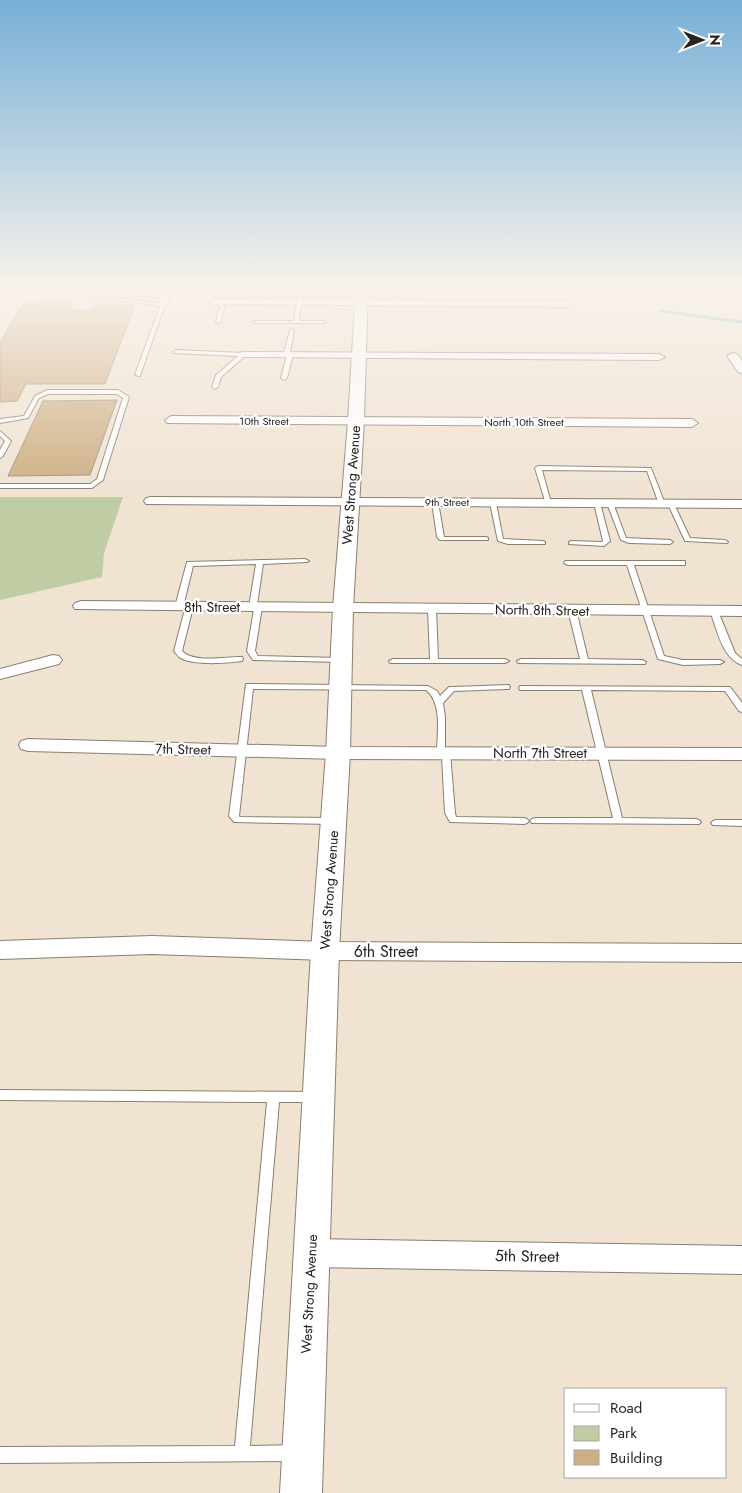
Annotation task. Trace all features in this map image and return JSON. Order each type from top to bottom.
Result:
[{"type":"street","name":"West Strong Avenue","points":[[300,1493],[325,950],[338,753],[343,608],[356,421],[357,357]]},
{"type":"street","points":[[610,357],[659,357]]},
{"type":"street","points":[[732,357],[742,370]]},
{"type":"street","name":"10th Street","points":[[171,420],[356,421]]},
{"type":"street","name":"North 10th Street","points":[[356,421],[692,423]]},
{"type":"street","name":"9th Street","points":[[152,501],[742,504]]},
{"type":"street","name":"8th Street","points":[[81,606],[343,608]]},
{"type":"street","name":"North 8th Street","points":[[343,608],[742,611]]},
{"type":"street","points":[[0,674],[53,660]]},
{"type":"street","name":"7th Street","points":[[28,745],[338,753]]},
{"type":"street","name":"North 7th Street","points":[[338,753],[742,754]]},
{"type":"street","name":"6th Street","points":[[0,950],[152,945],[325,950],[742,953]]},
{"type":"street","name":"5th Street","points":[[311,1252],[742,1260]]},
{"type":"lane","points":[[138,375],[144,357]]},
{"type":"lane","points":[[215,387],[218,376],[241,357]]},
{"type":"lane","points":[[284,378],[290,357]]},
{"type":"lane","points":[[0,421],[26,417],[37,396],[47,392],[118,392],[126,397],[100,480],[92,486],[0,486]]},
{"type":"lane","points":[[0,433],[8,441],[0,456]]},
{"type":"lane","points":[[548,503],[538,468],[649,469],[686,540],[726,542]]},
{"type":"lane","points":[[434,502],[440,537],[442,539],[486,539]]},
{"type":"lane","points":[[493,503],[500,540],[543,543]]},
{"type":"lane","points":[[603,503],[623,539],[629,541],[670,542]]},
{"type":"lane","points":[[571,544],[604,544],[607,541],[603,503]]},
{"type":"lane","points":[[239,659],[196,660],[185,659],[180,655],[178,651],[190,564],[305,561]]},
{"type":"lane","points":[[260,562],[251,651],[256,658],[432,690],[440,701],[450,813],[453,820],[524,821]]},
{"type":"lane","points":[[568,563],[682,563]]},
{"type":"lane","points":[[630,563],[661,657],[669,661],[679,662],[720,662]]},
{"type":"lane","points":[[432,609],[434,661]]},
{"type":"lane","points":[[572,610],[585,661]]},
{"type":"lane","points":[[714,611],[731,654],[742,663]]},
{"type":"lane","points":[[393,661],[505,661]]},
{"type":"lane","points":[[521,661],[642,662]]},
{"type":"lane","points":[[334,821],[236,820],[234,816],[249,686],[341,673]]},
{"type":"lane","points":[[440,701],[452,689],[506,687]]},
{"type":"lane","points":[[523,688],[727,689],[742,709]]},
{"type":"lane","points":[[586,688],[618,821]]},
{"type":"lane","points":[[535,822],[696,822]]},
{"type":"lane","points":[[716,823],[742,823]]},
{"type":"lane","points":[[0,1095],[319,1097]]},
{"type":"lane","points":[[242,1454],[273,1096]]},
{"type":"lane","points":[[0,1456],[302,1453]]},
{"type":"green space","points":[[0,497],[123,497],[104,553],[102,577],[0,600]]},
{"type":"building","points":[[0,357],[115,357],[105,384],[26,384],[17,401],[0,402]]},
{"type":"building","points":[[117,400],[90,475],[8,476],[43,401]]}]
